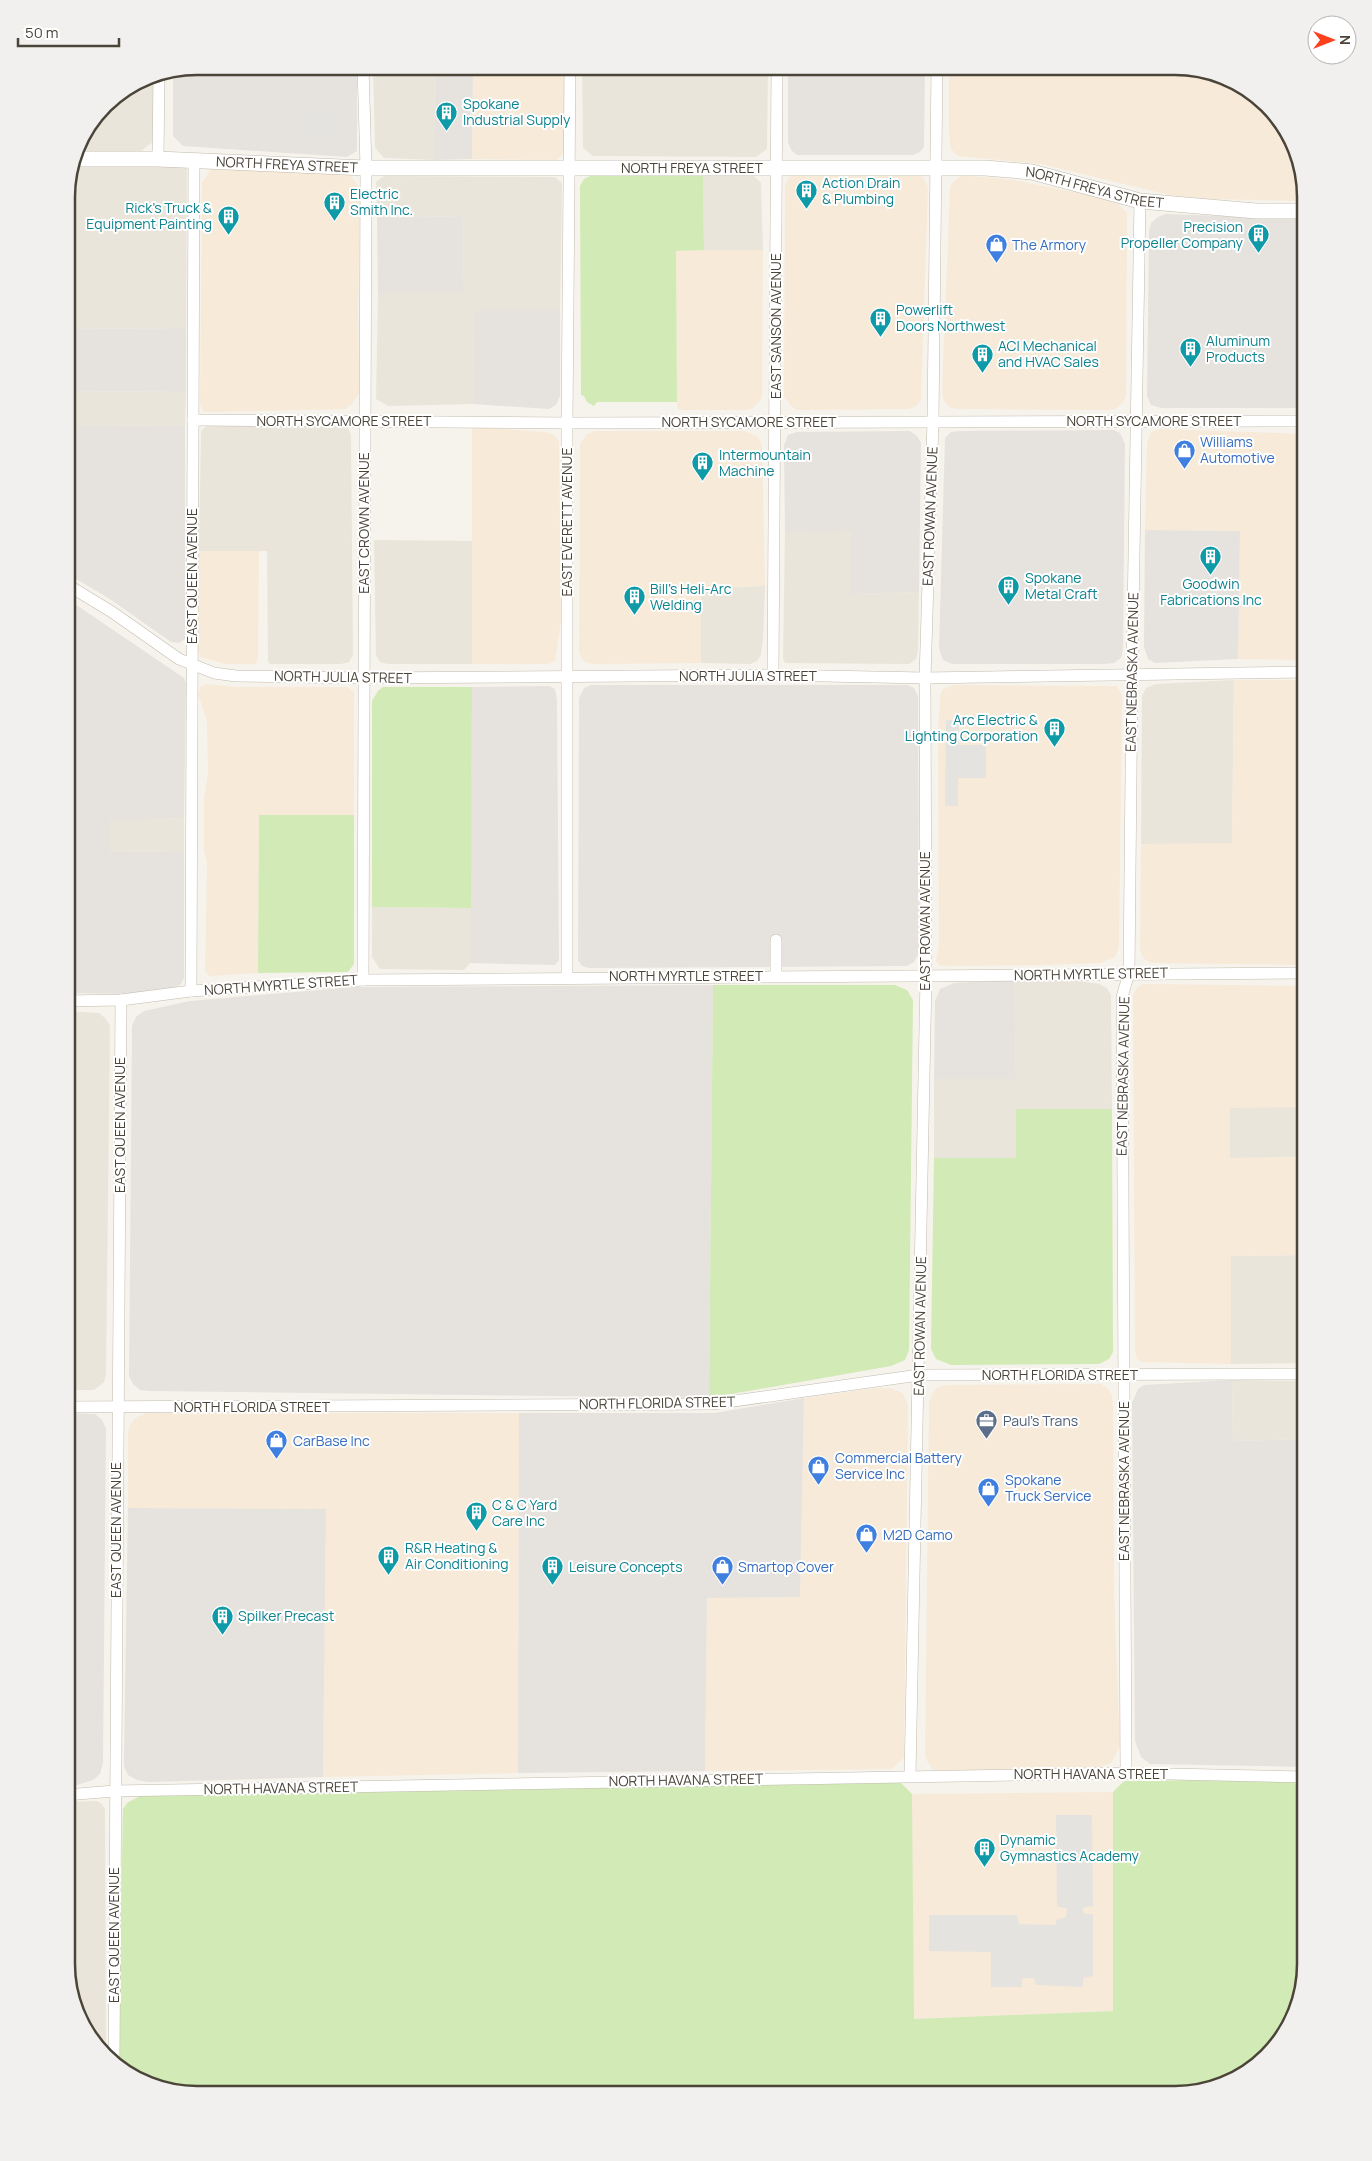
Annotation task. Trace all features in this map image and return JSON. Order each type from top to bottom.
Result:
[{"type":"street","name":"EAST CROWN AVENUE","points":[[363,75],[366,168],[363,980]]},
{"type":"street","name":"EAST EVERETT AVENUE","points":[[567,977],[567,423],[570,75]]},
{"type":"street","name":"EAST SANSON AVENUE","points":[[773,675],[778,166],[777,75]]},
{"type":"street","name":"EAST ROWAN AVENUE","points":[[910,1776],[926,977],[925,678],[933,421],[937,75]]},
{"type":"street","points":[[158,159],[159,81]]},
{"type":"street","name":"NORTH FREYA STREET","points":[[81,159],[158,159],[366,168],[570,169],[936,166],[1032,172],[1140,201],[1256,211],[1297,211]]},
{"type":"street","name":"EAST QUEEN AVENUE","points":[[191,991],[194,161]]},
{"type":"street","name":"EAST NEBRASKA AVENUE","points":[[1126,1773],[1122,997],[1129,973],[1140,201]]},
{"type":"street","name":"NORTH SYCAMORE STREET","points":[[193,420],[567,423],[1297,421]]},
{"type":"street","name":"NORTH JULIA STREET","points":[[75,589],[112,612],[166,651],[192,665],[214,673],[236,676],[363,678],[773,675],[925,678],[1297,672]]},
{"type":"street","points":[[776,940],[776,976]]},
{"type":"street","name":"NORTH MYRTLE STREET","points":[[75,1001],[121,1000],[191,991],[363,980],[1297,973]]},
{"type":"street","name":"EAST QUEEN AVENUE","points":[[114,2053],[114,1791],[121,1000]]},
{"type":"street","name":"NORTH FLORIDA STREET","points":[[75,1407],[713,1404],[919,1375],[1297,1374]]},
{"type":"street","name":"NORTH HAVANA STREET","points":[[75,1794],[114,1791],[1126,1773],[1297,1778]]},
{"type":"shaded area","points":[[189,75],[357,75],[357,151],[347,157],[183,146],[173,136],[173,77]]},
{"type":"shaded area","points":[[373,75],[435,75],[434,160],[384,158],[375,148]]},
{"type":"shaded area","points":[[435,75],[473,75],[472,159],[434,160]]},
{"type":"shaded area","points":[[473,75],[566,75],[564,153],[556,160],[472,159]]},
{"type":"shaded area","points":[[582,75],[768,75],[767,149],[756,157],[593,156],[583,148]]},
{"type":"shaded area","points":[[788,75],[925,75],[924,147],[920,152],[913,155],[797,155],[791,150],[788,142]]},
{"type":"shaded area","points":[[949,75],[1183,75],[1199,77],[1214,81],[1243,96],[1267,117],[1288,150],[1296,181],[1297,201],[1210,199],[1169,195],[1041,164],[958,156],[951,149],[949,134]]},
{"type":"shaded area","points":[[154,83],[154,141],[141,151],[84,151],[100,123],[117,105],[129,96]]},
{"type":"shaded area","points":[[339,106],[339,141],[304,141],[304,107]]},
{"type":"shaded area","points":[[79,165],[180,165],[187,169],[186,328],[75,329],[75,189]]},
{"type":"shaded area","points":[[219,167],[339,173],[350,175],[360,188],[359,393],[352,404],[345,409],[204,412],[200,404],[202,183],[211,169]]},
{"type":"shaded area","points":[[913,173],[923,177],[928,187],[921,400],[916,406],[909,409],[797,410],[792,407],[784,396],[785,185],[789,178],[795,175]]},
{"type":"shaded area","points":[[703,174],[753,175],[761,183],[763,250],[704,250]]},
{"type":"shaded area","points":[[962,175],[1013,180],[1108,199],[1118,204],[1127,213],[1126,394],[1124,401],[1113,410],[956,409],[949,407],[944,401],[942,393],[950,188],[952,183]]},
{"type":"shaded area","points":[[384,176],[555,177],[562,183],[560,311],[474,312],[473,404],[388,406],[376,399],[378,293],[464,293],[463,216],[377,218],[376,182]]},
{"type":"shaded area","points":[[1166,214],[1297,219],[1297,408],[1161,408],[1151,405],[1147,396],[1149,231],[1151,223],[1158,217]]},
{"type":"shaded area","points":[[463,216],[464,293],[378,293],[377,218]]},
{"type":"shaded area","points":[[676,250],[763,250],[762,393],[761,399],[753,408],[747,410],[680,410],[677,407]]},
{"type":"shaded area","points":[[474,311],[560,311],[560,396],[556,405],[549,409],[473,404]]},
{"type":"shaded area","points":[[186,328],[186,392],[75,391],[75,329]]},
{"type":"shaded area","points":[[75,391],[186,392],[185,426],[75,425]]},
{"type":"shaded area","points":[[341,424],[348,427],[351,436],[353,655],[349,662],[341,664],[270,664],[268,661],[267,551],[199,551],[201,431],[207,426]]},
{"type":"shaded area","points":[[75,425],[185,426],[185,639],[179,643],[171,642],[110,599],[75,578]]},
{"type":"shaded area","points":[[472,427],[545,432],[554,435],[559,442],[561,622],[555,661],[548,664],[472,664]]},
{"type":"shaded area","points":[[1159,429],[1297,434],[1297,660],[1238,659],[1240,531],[1145,530],[1147,443],[1151,432]]},
{"type":"shaded area","points":[[1114,430],[1120,433],[1125,444],[1123,649],[1121,658],[1114,663],[1104,664],[952,664],[943,660],[939,648],[945,438],[951,432],[960,431]]},
{"type":"shaded area","points":[[595,431],[745,431],[758,437],[762,445],[765,586],[701,588],[701,663],[594,664],[585,662],[581,658],[579,652],[580,444],[587,434]]},
{"type":"shaded area","points":[[910,431],[917,436],[921,443],[919,592],[851,594],[851,531],[785,532],[784,445],[788,435],[797,432]]},
{"type":"shaded area","points":[[851,530],[851,594],[919,592],[918,651],[916,659],[909,664],[785,663],[783,659],[785,532]]},
{"type":"shaded area","points":[[1145,530],[1240,531],[1238,659],[1155,663],[1148,659],[1144,647]]},
{"type":"shaded area","points":[[374,540],[472,541],[472,664],[388,664],[380,662],[376,655]]},
{"type":"shaded area","points":[[199,551],[259,551],[258,657],[256,664],[225,664],[200,657],[197,634]]},
{"type":"shaded area","points":[[765,586],[763,638],[761,655],[757,661],[750,664],[701,663],[701,588]]},
{"type":"shaded area","points":[[75,604],[184,678],[186,683],[184,818],[110,820],[110,852],[184,851],[184,978],[181,984],[172,989],[134,994],[75,993]]},
{"type":"shaded area","points":[[1234,680],[1232,844],[1141,844],[1142,696],[1146,688],[1156,684]]},
{"type":"shaded area","points":[[1234,680],[1297,680],[1297,965],[1151,963],[1143,958],[1140,949],[1141,844],[1232,843]]},
{"type":"shaded area","points":[[208,684],[235,687],[347,687],[354,692],[354,815],[259,816],[258,973],[209,976],[205,971],[207,864],[204,850],[204,800],[208,772],[207,721],[198,694],[201,686]]},
{"type":"shaded area","points":[[591,685],[907,685],[914,688],[918,696],[919,953],[914,962],[907,966],[589,968],[582,966],[578,960],[579,698],[584,688]]},
{"type":"shaded area","points":[[953,685],[1117,686],[1122,696],[1119,947],[1115,957],[1100,963],[1046,965],[945,966],[939,965],[936,961],[939,945],[938,734],[940,696],[942,690]]},
{"type":"shaded area","points":[[549,686],[555,689],[557,700],[559,960],[555,965],[470,963],[472,687]]},
{"type":"shaded area","points":[[946,720],[959,720],[959,745],[986,745],[986,778],[958,778],[958,806],[945,806]]},
{"type":"shaded area","points":[[184,818],[184,851],[110,852],[110,819]]},
{"type":"shaded area","points":[[372,907],[471,908],[470,963],[464,970],[380,969],[372,957]]},
{"type":"shaded area","points":[[1014,980],[1079,981],[1099,984],[1107,988],[1111,995],[1112,1109],[1016,1109],[1016,1158],[934,1158],[934,1079],[1016,1079]]},
{"type":"shaded area","points":[[1014,980],[1016,1079],[934,1079],[935,1001],[940,989],[954,983]]},
{"type":"shaded area","points":[[1142,984],[1297,986],[1297,1107],[1230,1108],[1230,1158],[1297,1157],[1297,1255],[1231,1256],[1231,1364],[1142,1362],[1137,1359],[1135,1351],[1133,995]]},
{"type":"shaded area","points":[[713,985],[709,1398],[150,1391],[140,1390],[133,1384],[129,1376],[132,1026],[136,1017],[144,1011],[190,1001],[354,987]]},
{"type":"shaded area","points":[[75,1012],[99,1013],[110,1026],[106,1375],[104,1382],[94,1390],[75,1390]]},
{"type":"shaded area","points":[[1230,1107],[1297,1107],[1297,1157],[1230,1158]]},
{"type":"shaded area","points":[[1297,1255],[1297,1363],[1231,1364],[1230,1256]]},
{"type":"shaded area","points":[[1232,1380],[1297,1381],[1297,1439],[1233,1441]]},
{"type":"shaded area","points":[[1232,1380],[1233,1441],[1297,1439],[1297,1767],[1150,1764],[1141,1757],[1135,1741],[1132,1403],[1138,1389],[1144,1385]]},
{"type":"shaded area","points":[[1101,1384],[1112,1395],[1113,1410],[1114,1597],[1120,1746],[1111,1763],[1099,1767],[940,1771],[932,1769],[925,1757],[929,1402],[932,1394],[938,1387],[947,1385]]},
{"type":"shaded area","points":[[876,1388],[890,1388],[903,1393],[908,1405],[904,1758],[891,1769],[705,1771],[707,1598],[800,1597],[804,1398]]},
{"type":"shaded area","points":[[804,1398],[800,1597],[707,1598],[705,1771],[518,1773],[519,1413],[714,1413]]},
{"type":"shaded area","points":[[75,1413],[95,1414],[102,1420],[106,1429],[103,1763],[100,1774],[93,1780],[75,1786]]},
{"type":"shaded area","points":[[147,1413],[519,1413],[518,1773],[323,1777],[326,1509],[128,1508],[128,1431],[131,1423],[137,1417]]},
{"type":"shaded area","points":[[128,1508],[326,1509],[323,1777],[148,1782],[137,1780],[128,1775],[124,1766],[124,1757]]},
{"type":"shaded area","points":[[1113,1792],[1114,2011],[913,2019],[912,1794]]},
{"type":"shaded area","points":[[97,1801],[105,1809],[106,2045],[88,2018],[77,1988],[75,1972],[75,1802]]},
{"type":"shaded area","points":[[1056,1815],[1092,1815],[1093,1906],[1082,1908],[1085,1914],[1093,1914],[1093,1976],[1083,1978],[1083,1987],[1036,1985],[1034,1978],[1024,1978],[1022,1979],[1022,1987],[991,1987],[991,1952],[929,1951],[929,1915],[1017,1915],[1019,1924],[1056,1925],[1056,1920],[1066,1917],[1067,1909],[1057,1906]]},
{"type":"green space","points":[[703,174],[704,250],[676,251],[677,402],[597,402],[594,406],[581,395],[580,186],[584,179],[592,175]]},
{"type":"green space","points":[[383,687],[472,687],[471,908],[372,907],[372,701]]},
{"type":"green space","points":[[259,815],[354,815],[354,964],[348,972],[258,973]]},
{"type":"green space","points":[[713,985],[895,985],[907,990],[913,1000],[909,1350],[905,1360],[891,1366],[709,1398]]},
{"type":"green space","points":[[1016,1109],[1112,1109],[1113,1352],[1109,1359],[1099,1364],[951,1365],[936,1359],[931,1349],[934,1158],[1016,1158]]},
{"type":"green space","points":[[1292,1779],[1297,1786],[1297,1964],[1293,1995],[1281,2025],[1255,2056],[1222,2077],[1206,2082],[1175,2086],[189,2086],[158,2080],[129,2065],[118,2057],[123,1809],[127,1803],[140,1796],[900,1782],[912,1794],[914,2019],[1113,2011],[1113,1792],[1124,1781]]},
{"type":"place","name":"Spokane Industrial Supply","points":[[447,131]]},
{"type":"place","name":"Action Drain & Plumbing","points":[[806,210]]},
{"type":"place","name":"Electric Smith Inc.","points":[[334,221]]},
{"type":"place","name":"Rick's Truck & Equipment Painting","points":[[228,235]]},
{"type":"place","name":"Precision Propeller Company","points":[[1259,254]]},
{"type":"place","name":"The Armory","points":[[996,264]]},
{"type":"place","name":"Powerlift Doors Northwest","points":[[880,337]]},
{"type":"place","name":"Aluminum Products","points":[[1190,368]]},
{"type":"place","name":"ACI Mechanical and HVAC Sales","points":[[982,373]]},
{"type":"place","name":"Williams Automotive","points":[[1184,469]]},
{"type":"place","name":"Intermountain Machine","points":[[703,482]]},
{"type":"place","name":"Goodwin Fabrications Inc","points":[[1211,575]]},
{"type":"place","name":"Spokane Metal Craft","points":[[1009,605]]},
{"type":"place","name":"Bill's Heli-Arc Welding","points":[[634,616]]},
{"type":"place","name":"Arc Electric & Lighting Corporation","points":[[1054,747]]},
{"type":"place","name":"Paul's Trans","points":[[987,1440]]},
{"type":"place","name":"CarBase Inc","points":[[277,1460]]},
{"type":"place","name":"Commercial Battery Service Inc","points":[[819,1485]]},
{"type":"place","name":"Spokane Truck Service","points":[[989,1507]]},
{"type":"place","name":"C & C Yard Care Inc","points":[[476,1532]]},
{"type":"place","name":"M2D Camo","points":[[867,1554]]},
{"type":"place","name":"R&R Heating & Air Conditioning","points":[[389,1575]]},
{"type":"place","name":"Leisure Concepts","points":[[553,1586]]},
{"type":"place","name":"Smartop Cover","points":[[722,1586]]},
{"type":"place","name":"Spilker Precast","points":[[222,1635]]},
{"type":"place","name":"Dynamic Gymnastics Academy","points":[[984,1867]]}]
